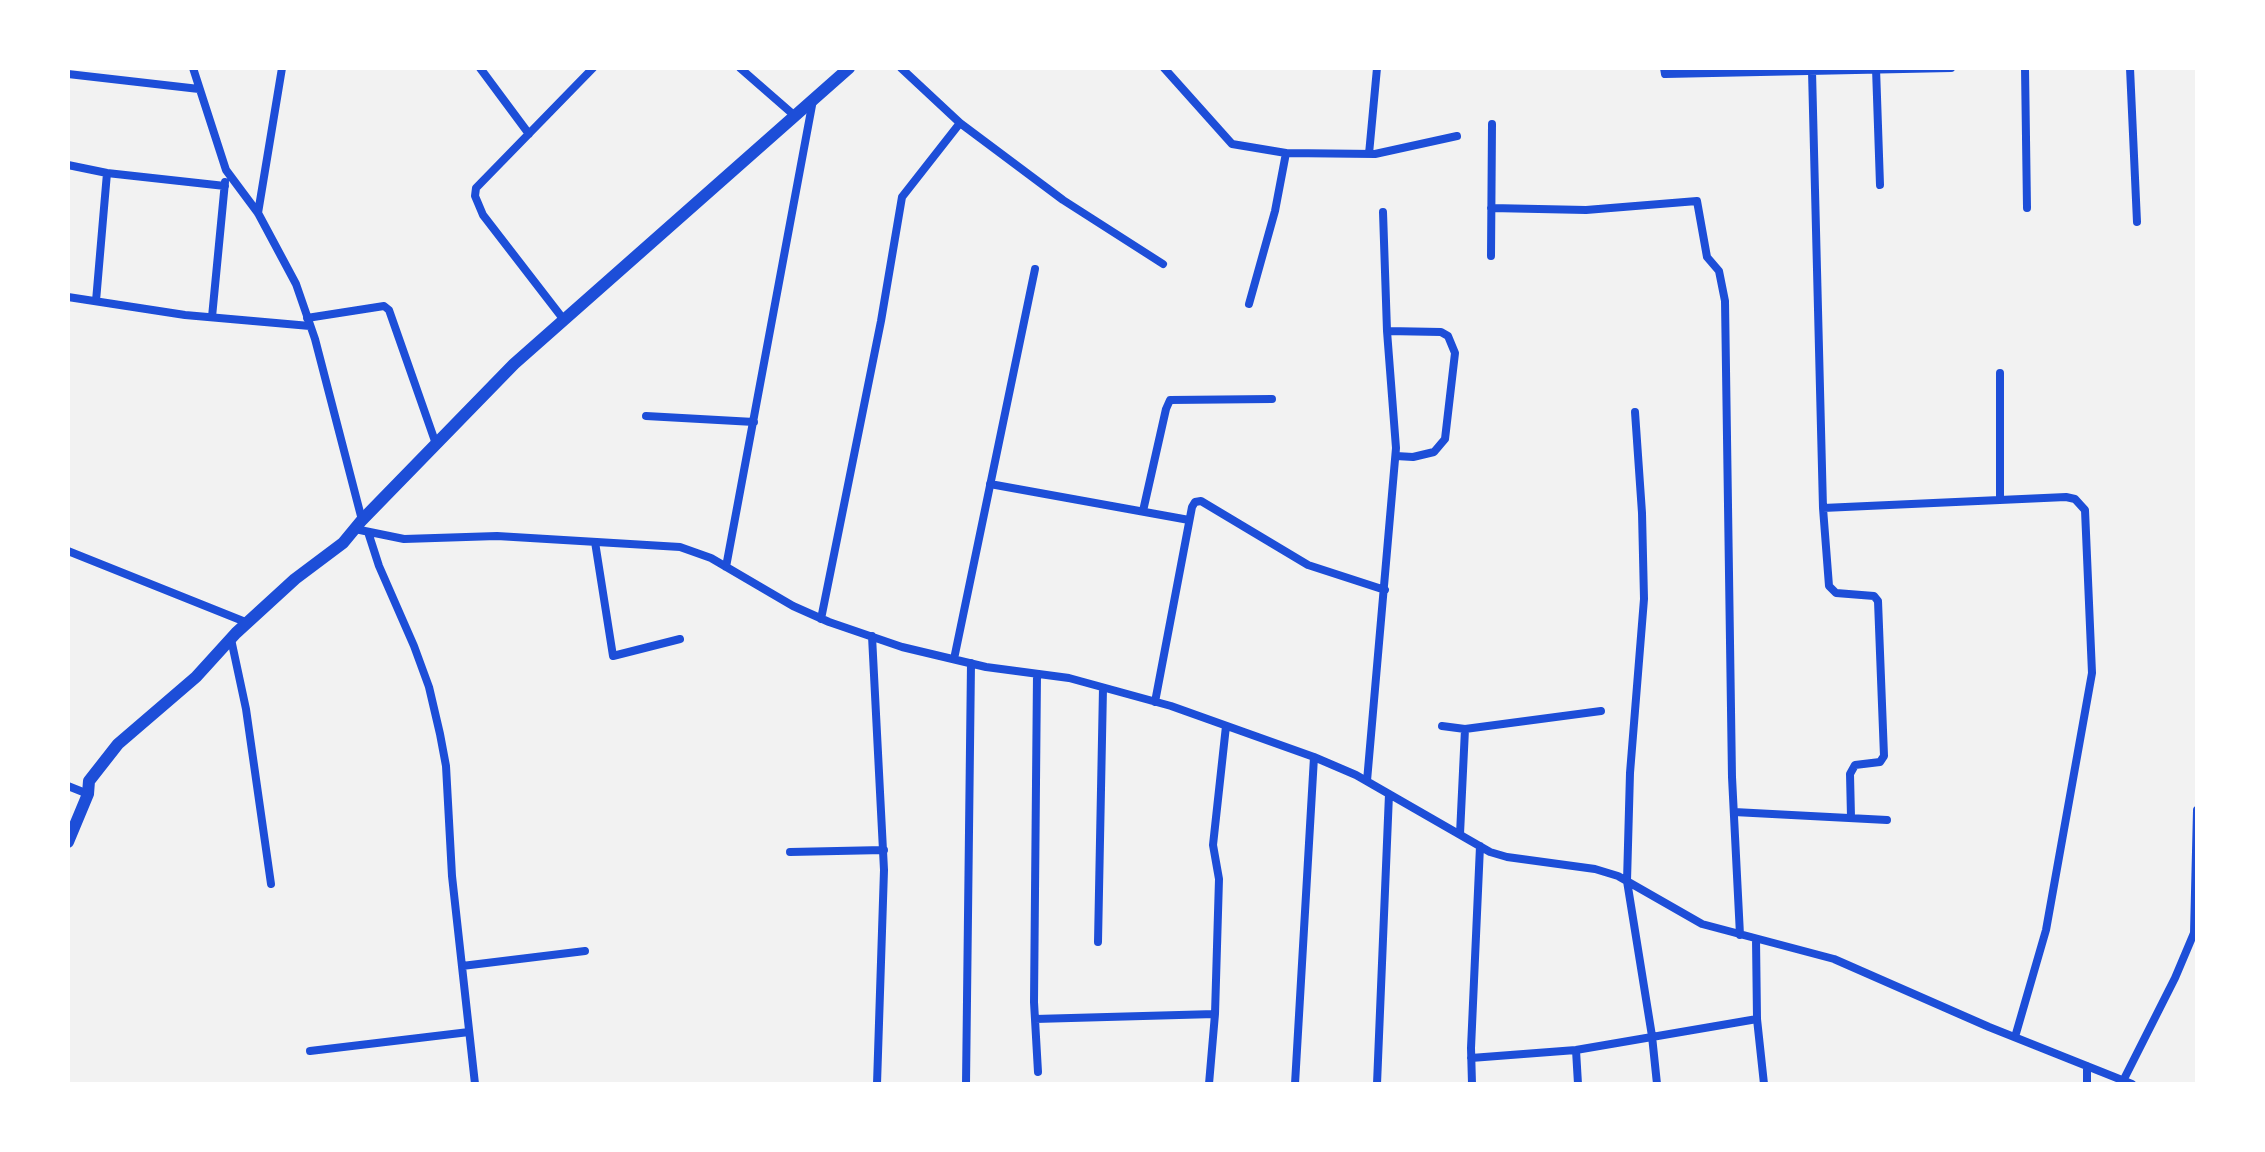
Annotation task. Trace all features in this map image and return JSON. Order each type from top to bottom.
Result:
[{"type":"main road","points":[[68,842],[88,794],[89,781],[118,744],[196,677],[295,579],[362,527],[436,444],[514,364],[849,68]]},
{"type":"street","points":[[193,68],[226,170],[258,213],[296,284],[309,322],[362,527],[429,687],[446,766],[452,876],[475,1084]]},
{"type":"street","points":[[258,213],[282,68]]},
{"type":"street","points":[[480,68],[529,134]]},
{"type":"street","points":[[564,320],[483,215],[475,196],[476,188],[593,68]]},
{"type":"street","points":[[740,68],[795,116]]},
{"type":"street","points":[[901,68],[960,123],[1063,200],[1163,264]]},
{"type":"street","points":[[1164,68],[1232,144],[1286,153],[1369,154],[1457,136]]},
{"type":"street","points":[[1369,154],[1377,68]]},
{"type":"street","points":[[1664,68],[1665,74],[1951,68]]},
{"type":"street","points":[[2025,68],[2027,208]]},
{"type":"street","points":[[2130,68],[2137,222]]},
{"type":"street","points":[[1876,69],[1880,185]]},
{"type":"street","points":[[1812,71],[1823,508],[1829,586],[1836,593],[1874,596],[1878,601],[1884,756],[1880,762],[1855,765],[1850,774],[1851,817]]},
{"type":"street","points":[[68,74],[199,89]]},
{"type":"street","points":[[726,567],[813,100]]},
{"type":"street","points":[[821,619],[881,321],[902,197],[960,123]]},
{"type":"street","points":[[1491,256],[1492,124]]},
{"type":"street","points":[[1249,304],[1275,211],[1286,153]]},
{"type":"street","points":[[68,165],[107,173],[225,186]]},
{"type":"street","points":[[212,317],[226,170]]},
{"type":"street","points":[[96,301],[107,173]]},
{"type":"street","points":[[1491,208],[1586,210],[1697,201],[1707,257],[1719,271],[1725,301],[1734,812],[1740,935]]},
{"type":"street","points":[[1367,781],[1396,456],[1383,212]]},
{"type":"street","points":[[954,659],[1035,269]]},
{"type":"street","points":[[68,297],[212,317],[309,322],[384,306],[389,310],[436,444]]},
{"type":"street","points":[[1387,331],[1441,332],[1448,336],[1455,353],[1445,439],[1434,452],[1413,457],[1396,456]]},
{"type":"street","points":[[2000,373],[2000,500]]},
{"type":"street","points":[[1143,511],[1170,400],[1272,399]]},
{"type":"street","points":[[1635,412],[1644,599],[1630,773],[1627,881],[1657,1084]]},
{"type":"street","points":[[646,416],[754,422]]},
{"type":"street","points":[[990,484],[1189,520]]},
{"type":"street","points":[[1823,508],[2066,497],[2075,499],[2085,510],[2092,673],[2046,930],[2015,1037]]},
{"type":"street","points":[[1155,702],[1189,520],[1192,507],[1201,501],[1308,565],[1385,590]]},
{"type":"street","points":[[362,527],[404,539],[497,536],[680,547],[711,558],[821,619],[902,647],[971,663],[1069,678],[1155,702],[1314,757],[1367,781],[1480,846],[1507,857],[1595,869],[1627,881],[1702,924],[1834,959],[2127,1082],[2194,933],[2197,810]]},
{"type":"street","points":[[595,542],[613,656],[680,639]]},
{"type":"street","points":[[68,551],[248,623]]},
{"type":"street","points":[[872,636],[884,850],[877,1084]]},
{"type":"street","points":[[231,639],[246,709],[271,884]]},
{"type":"street","points":[[966,1084],[971,663]]},
{"type":"street","points":[[1037,674],[1035,1019],[1038,1072]]},
{"type":"street","points":[[1098,942],[1103,688]]},
{"type":"street","points":[[1442,726],[1465,729],[1601,711]]},
{"type":"street","points":[[1209,1084],[1215,1014],[1219,879],[1213,845],[1226,726]]},
{"type":"street","points":[[1460,834],[1465,729]]},
{"type":"street","points":[[1295,1084],[1314,757]]},
{"type":"street","points":[[68,786],[88,794]]},
{"type":"street","points":[[1377,1084],[1389,794]]},
{"type":"street","points":[[1734,812],[1887,820]]},
{"type":"street","points":[[1472,1084],[1480,846]]},
{"type":"street","points":[[790,852],[884,850]]},
{"type":"street","points":[[1756,939],[1757,1019],[1764,1084]]},
{"type":"street","points":[[462,966],[585,951]]},
{"type":"street","points":[[1035,1019],[1215,1014]]},
{"type":"street","points":[[1471,1058],[1576,1050],[1757,1019]]},
{"type":"street","points":[[310,1051],[469,1032]]},
{"type":"street","points":[[1576,1050],[1578,1084]]},
{"type":"street","points":[[2087,1066],[2087,1084]]}]
